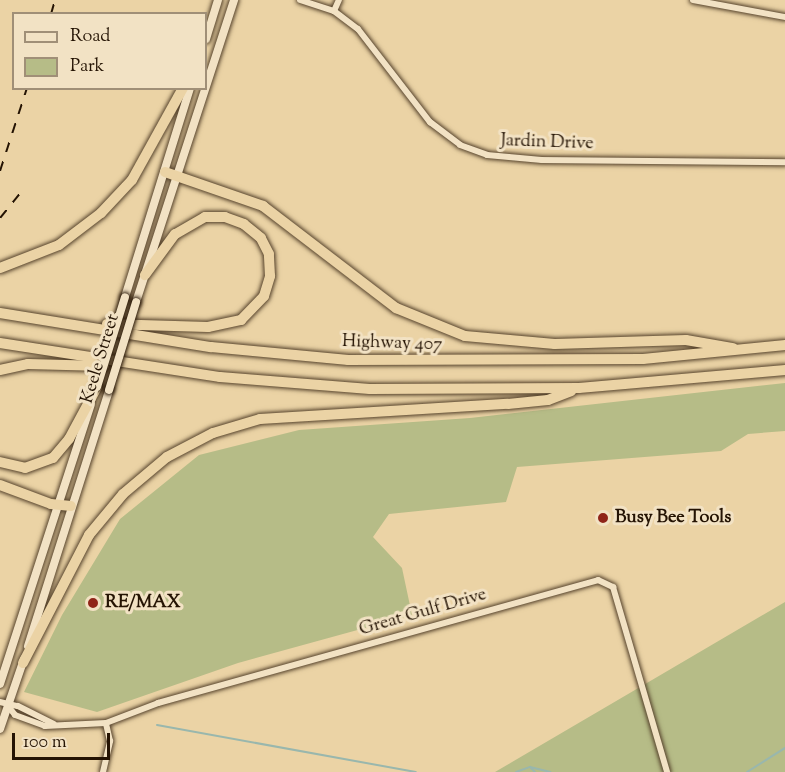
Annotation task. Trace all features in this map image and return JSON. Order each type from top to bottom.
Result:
[{"type":"highway","points":[[0,268],[59,245],[101,213],[132,180],[182,90]]},
{"type":"highway","points":[[165,172],[263,206],[396,308],[465,336],[555,344],[686,340],[748,351]]},
{"type":"highway","points":[[60,323],[227,325],[253,311],[264,296],[270,276],[269,254],[261,238],[244,224],[225,217],[205,217],[175,234],[145,275]]},
{"type":"highway","name":"Highway 407","points":[[0,313],[248,352],[348,360],[539,362],[748,351],[785,345]]},
{"type":"highway","points":[[0,344],[145,368],[332,387],[579,388],[785,370]]},
{"type":"highway","points":[[0,370],[28,364],[145,368]]},
{"type":"highway","points":[[0,462],[25,468],[53,458],[69,439],[97,387]]},
{"type":"highway","points":[[23,663],[89,535],[123,494],[167,457],[213,433],[260,419],[548,400],[579,388]]},
{"type":"highway","points":[[0,485],[59,505],[71,506]]},
{"type":"main road","points":[[207,36],[218,0]]},
{"type":"main road","name":"Keele Street","points":[[207,83],[234,0]]},
{"type":"main road","name":"Keele Street","points":[[0,684],[97,387],[189,90]]},
{"type":"main road","name":"Keele Street","points":[[0,729],[4,704],[23,663],[205,90]]},
{"type":"street","name":"Jardin Drive","points":[[300,0],[334,12],[367,38],[430,122],[460,145],[487,155],[542,160],[785,162]]},
{"type":"street","points":[[334,12],[339,0]]},
{"type":"street","points":[[693,0],[785,17]]},
{"type":"street","name":"Great Gulf Drive","points":[[4,704],[18,706],[54,724],[106,723],[158,703],[598,580],[613,587],[667,772]]},
{"type":"street","points":[[103,772],[110,741],[106,723]]},
{"type":"green space","points":[[785,383],[785,431],[748,434],[721,451],[517,467],[506,502],[389,514],[373,537],[402,568],[412,615],[238,663],[97,712],[24,692],[62,615],[120,519],[199,455],[299,430],[470,418]]},
{"type":"green space","points":[[785,602],[785,772],[495,772],[652,680]]},
{"type":"waterway","points":[[157,725],[416,772]]},
{"type":"waterway","points":[[747,772],[785,748]]},
{"type":"waterway","points":[[530,767],[535,772]]},
{"type":"waterway","points":[[516,772],[530,767],[550,772]]},
{"type":"railway","points":[[52,12],[55,0]]},
{"type":"railway","points":[[0,171],[26,90]]},
{"type":"railway","points":[[0,218],[22,191]]},
{"type":"place","name":"Busy Bee Tools","points":[[603,518]]},
{"type":"place","name":"RE/MAX","points":[[93,603]]}]
